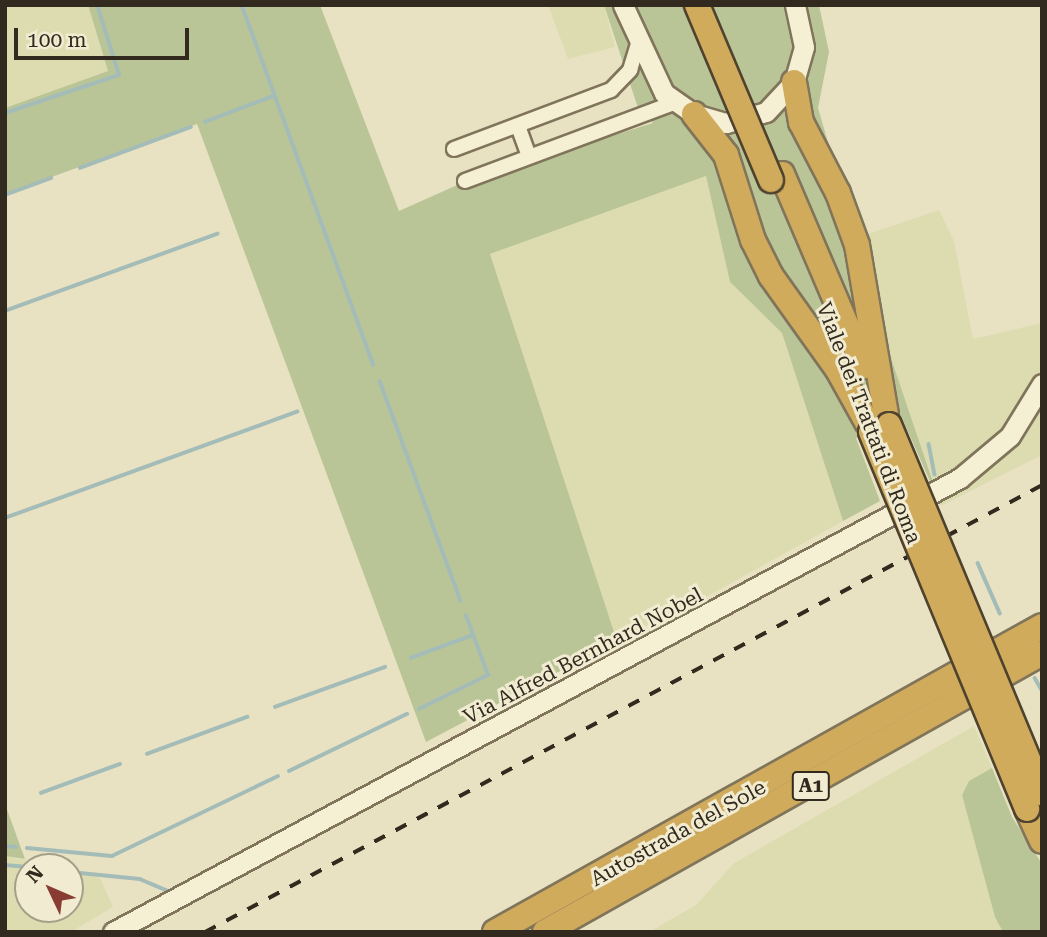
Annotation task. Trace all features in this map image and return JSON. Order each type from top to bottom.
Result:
[{"type":"highway","name":"Viale dei Trattati di Roma","points":[[697,5],[777,177]]},
{"type":"highway","name":"Viale dei Trattati di Roma","points":[[710,5],[777,177],[1034,801],[1042,841]]},
{"type":"highway","points":[[794,82],[801,122],[838,193],[857,245],[878,423]]},
{"type":"highway","points":[[684,109],[726,155],[753,240],[771,276],[878,423]]},
{"type":"highway","name":"Autostrada del Sole","points":[[495,932],[1042,626]]},
{"type":"highway","name":"Autostrada del Sole","points":[[545,932],[1042,653]]},
{"type":"highway","points":[[474,932],[586,883]]},
{"type":"highway","points":[[555,932],[579,914]]},
{"type":"street","points":[[624,5],[658,85],[684,109],[726,123],[751,118],[777,104],[794,82],[804,47],[795,5]]},
{"type":"street","points":[[454,149],[611,90],[630,70],[639,41]]},
{"type":"street","points":[[465,181],[528,156],[684,109]]},
{"type":"street","points":[[518,126],[528,156]]},
{"type":"street","name":"Via Alfred Bernhard Nobel","points":[[113,932],[960,478],[1010,436],[1042,383]]},
{"type":"green space","points":[[5,5],[88,5],[108,71],[5,108]]},
{"type":"green space","points":[[88,5],[320,5],[399,211],[464,182],[653,123],[637,105],[604,5],[819,5],[829,52],[818,108],[893,364],[941,506],[902,418],[856,438],[880,501],[843,521],[782,333],[730,282],[706,176],[490,254],[617,641],[426,742],[197,124],[5,194],[5,108],[108,71]]},
{"type":"green space","points":[[548,5],[604,5],[615,47],[568,59]]},
{"type":"green space","points":[[706,176],[730,282],[782,333],[843,521],[643,632],[617,641],[490,254]]},
{"type":"green space","points":[[939,210],[954,241],[973,339],[1042,323],[1042,455],[941,506],[893,364],[859,237]]},
{"type":"green space","points":[[974,726],[992,768],[969,781],[962,795],[1003,932],[649,932],[696,905],[734,863]]},
{"type":"green space","points":[[992,768],[1012,817],[1042,864],[1042,932],[1003,932],[995,917],[962,795],[969,781]]},
{"type":"green space","points":[[5,804],[23,853],[14,853],[14,857],[5,856]]},
{"type":"green space","points":[[5,856],[14,858],[14,923],[84,923],[84,874],[100,878],[113,907],[71,932],[5,932]]},
{"type":"waterway","points":[[5,113],[119,75],[97,5]]},
{"type":"waterway","points":[[242,5],[374,365]]},
{"type":"waterway","points":[[205,122],[273,96]]},
{"type":"waterway","points":[[80,168],[191,127]]},
{"type":"waterway","points":[[5,195],[51,178]]},
{"type":"waterway","points":[[5,311],[217,234]]},
{"type":"waterway","points":[[380,381],[461,601]]},
{"type":"waterway","points":[[5,518],[297,412]]},
{"type":"waterway","points":[[929,444],[935,474]]},
{"type":"waterway","points":[[978,563],[1000,613]]},
{"type":"waterway","points":[[419,709],[488,675],[466,616]]},
{"type":"waterway","points":[[411,658],[473,635]]},
{"type":"waterway","points":[[275,707],[385,667]]},
{"type":"waterway","points":[[1035,678],[1042,690]]},
{"type":"waterway","points":[[289,771],[407,714]]},
{"type":"waterway","points":[[147,754],[247,717]]},
{"type":"waterway","points":[[41,793],[120,764]]},
{"type":"waterway","points":[[27,848],[112,856],[278,776]]},
{"type":"waterway","points":[[5,846],[16,847]]},
{"type":"waterway","points":[[5,865],[14,866]]},
{"type":"waterway","points":[[84,873],[140,879],[170,892]]},
{"type":"railway","points":[[205,932],[1042,485]]}]
